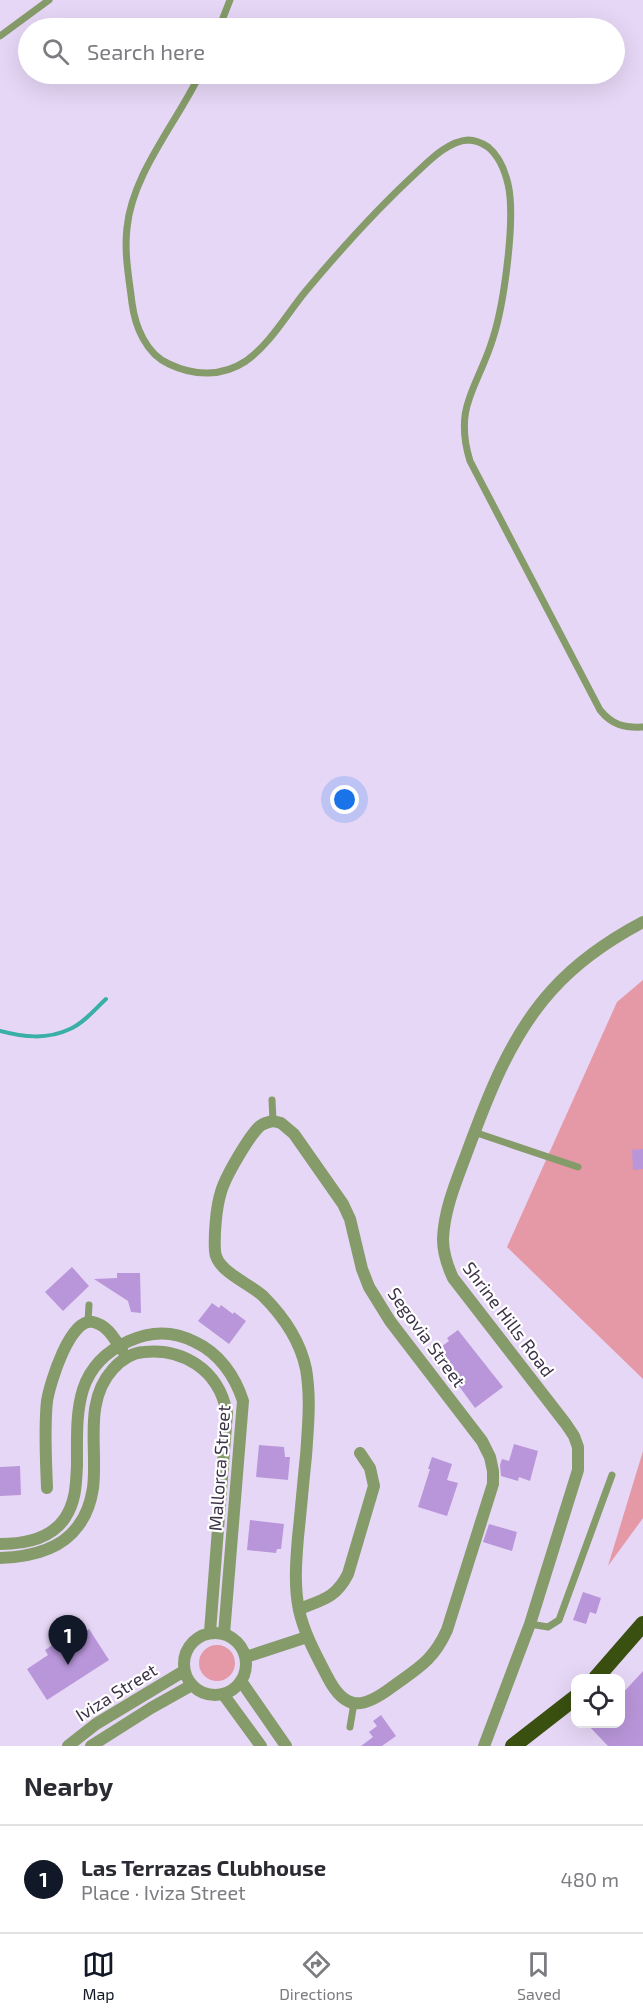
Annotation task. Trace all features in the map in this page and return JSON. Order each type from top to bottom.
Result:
[{"type":"highway","points":[[599,1674],[643,1623]]},
{"type":"highway","points":[[513,1746],[571,1702]]},
{"type":"street","name":"Shrine Hills Road","points":[[484,1746],[530,1624],[574,1485],[579,1458],[574,1436],[566,1424],[460,1289],[447,1266],[444,1252],[445,1219],[481,1112],[501,1069],[540,1005],[551,991],[583,961],[602,946],[643,922]]},
{"type":"street","points":[[273,1121],[259,1127],[225,1182],[219,1201],[215,1254],[224,1268],[261,1295],[276,1310],[290,1328],[300,1348],[306,1370],[309,1419],[296,1562],[299,1609],[308,1637],[333,1688],[346,1701],[354,1703]]},
{"type":"street","name":"Segovia Street","points":[[273,1121],[294,1134],[343,1204],[354,1234],[362,1269],[377,1302],[482,1441],[490,1457],[493,1471],[489,1499],[441,1644],[428,1661],[371,1702],[354,1703]]},
{"type":"street","points":[[0,1558],[14,1558],[53,1547],[63,1541],[79,1526],[91,1499],[94,1412],[97,1398],[101,1385],[109,1373],[127,1357],[104,1327],[98,1323],[88,1321],[75,1332],[51,1384],[46,1420],[47,1488]]},
{"type":"street","name":"Mallorca Street","points":[[0,1544],[30,1541],[54,1530],[64,1520],[75,1495],[77,1408],[80,1395],[96,1364],[119,1346],[147,1335],[172,1334],[198,1343],[221,1362],[238,1386],[243,1401],[224,1634]]},
{"type":"street","name":"Mallorca Street","points":[[127,1357],[151,1351],[176,1354],[202,1368],[221,1389],[227,1413],[210,1632]]},
{"type":"street","points":[[299,1609],[335,1593],[343,1585],[348,1574],[374,1486],[370,1468],[360,1453]]},
{"type":"street","points":[[223,1465],[238,1466]]},
{"type":"street","points":[[210,1632],[224,1634],[234,1639],[242,1647],[246,1657],[246,1670],[236,1687],[224,1694],[207,1694],[192,1685],[184,1671],[183,1663],[187,1649],[196,1638],[210,1632]]},
{"type":"street","points":[[246,1657],[308,1637]]},
{"type":"street","name":"Iviza Street","points":[[68,1746],[96,1724],[184,1671]]},
{"type":"street","points":[[241,1681],[286,1746]]},
{"type":"street","name":"Iviza Street","points":[[91,1746],[192,1685]]},
{"type":"street","points":[[224,1694],[259,1744],[275,1730]]},
{"type":"lane","points":[[24,18],[49,0]]},
{"type":"lane","points":[[223,18],[230,0]]},
{"type":"lane","points":[[0,36],[18,23]]},
{"type":"lane","points":[[195,84],[146,170],[130,208],[126,252],[133,310],[145,342],[165,363],[194,373],[233,368],[257,351],[357,231],[397,190],[442,151],[458,142],[468,140],[490,148],[498,157],[511,201],[507,259],[500,312],[493,339],[465,411],[463,436],[466,448],[470,461],[600,710],[613,723],[621,726],[643,727]]},
{"type":"lane","points":[[272,1100],[273,1121]]},
{"type":"lane","points":[[474,1132],[578,1167]]},
{"type":"lane","points":[[88,1321],[89,1305]]},
{"type":"lane","points":[[530,1624],[548,1627],[559,1620],[612,1475]]},
{"type":"lane","points":[[350,1727],[354,1703]]},
{"type":"shaded area","points":[[643,980],[643,1379],[507,1247],[617,1002]]},
{"type":"shaded area","points":[[643,1451],[643,1518],[608,1566]]},
{"type":"shaded area","points":[[217,1645],[230,1650],[235,1663],[230,1676],[217,1681],[204,1676],[199,1663],[204,1650]]},
{"type":"building","points":[[643,1149],[643,1169],[633,1170],[632,1150]]},
{"type":"building","points":[[72,1267],[89,1286],[63,1311],[45,1292]]},
{"type":"building","points":[[117,1273],[140,1273],[141,1313],[131,1312],[128,1301],[94,1279],[117,1278]]},
{"type":"building","points":[[212,1303],[219,1308],[221,1305],[246,1321],[229,1344],[198,1321]]},
{"type":"building","points":[[458,1330],[503,1387],[475,1408],[434,1352],[449,1341],[447,1338]]},
{"type":"building","points":[[514,1444],[538,1451],[530,1481],[519,1477],[518,1481],[501,1476],[502,1459],[509,1461]]},
{"type":"building","points":[[259,1445],[284,1447],[285,1457],[290,1457],[288,1480],[256,1477]]},
{"type":"building","points":[[432,1457],[452,1464],[447,1480],[458,1483],[447,1516],[418,1507]]},
{"type":"building","points":[[20,1466],[21,1495],[0,1496],[0,1467]]},
{"type":"building","points":[[250,1520],[284,1524],[281,1549],[277,1549],[276,1553],[247,1550]]},
{"type":"building","points":[[489,1524],[517,1532],[512,1551],[483,1542]]},
{"type":"building","points":[[583,1592],[601,1598],[596,1614],[590,1612],[586,1624],[573,1620]]},
{"type":"building","points":[[89,1629],[109,1660],[47,1700],[27,1669],[48,1655],[45,1650],[63,1638],[67,1644]]},
{"type":"building","points":[[643,1671],[643,1746],[608,1746],[591,1728],[625,1728],[625,1691]]},
{"type":"building","points":[[381,1715],[396,1736],[382,1746],[361,1746],[373,1737],[369,1732],[377,1726],[373,1721]]},
{"type":"waterway","points":[[0,1031],[17,1035],[53,1035],[80,1023],[106,999]]},
{"type":"place","name":"Las Terrazas Clubhouse","points":[[68,1665]]}]
